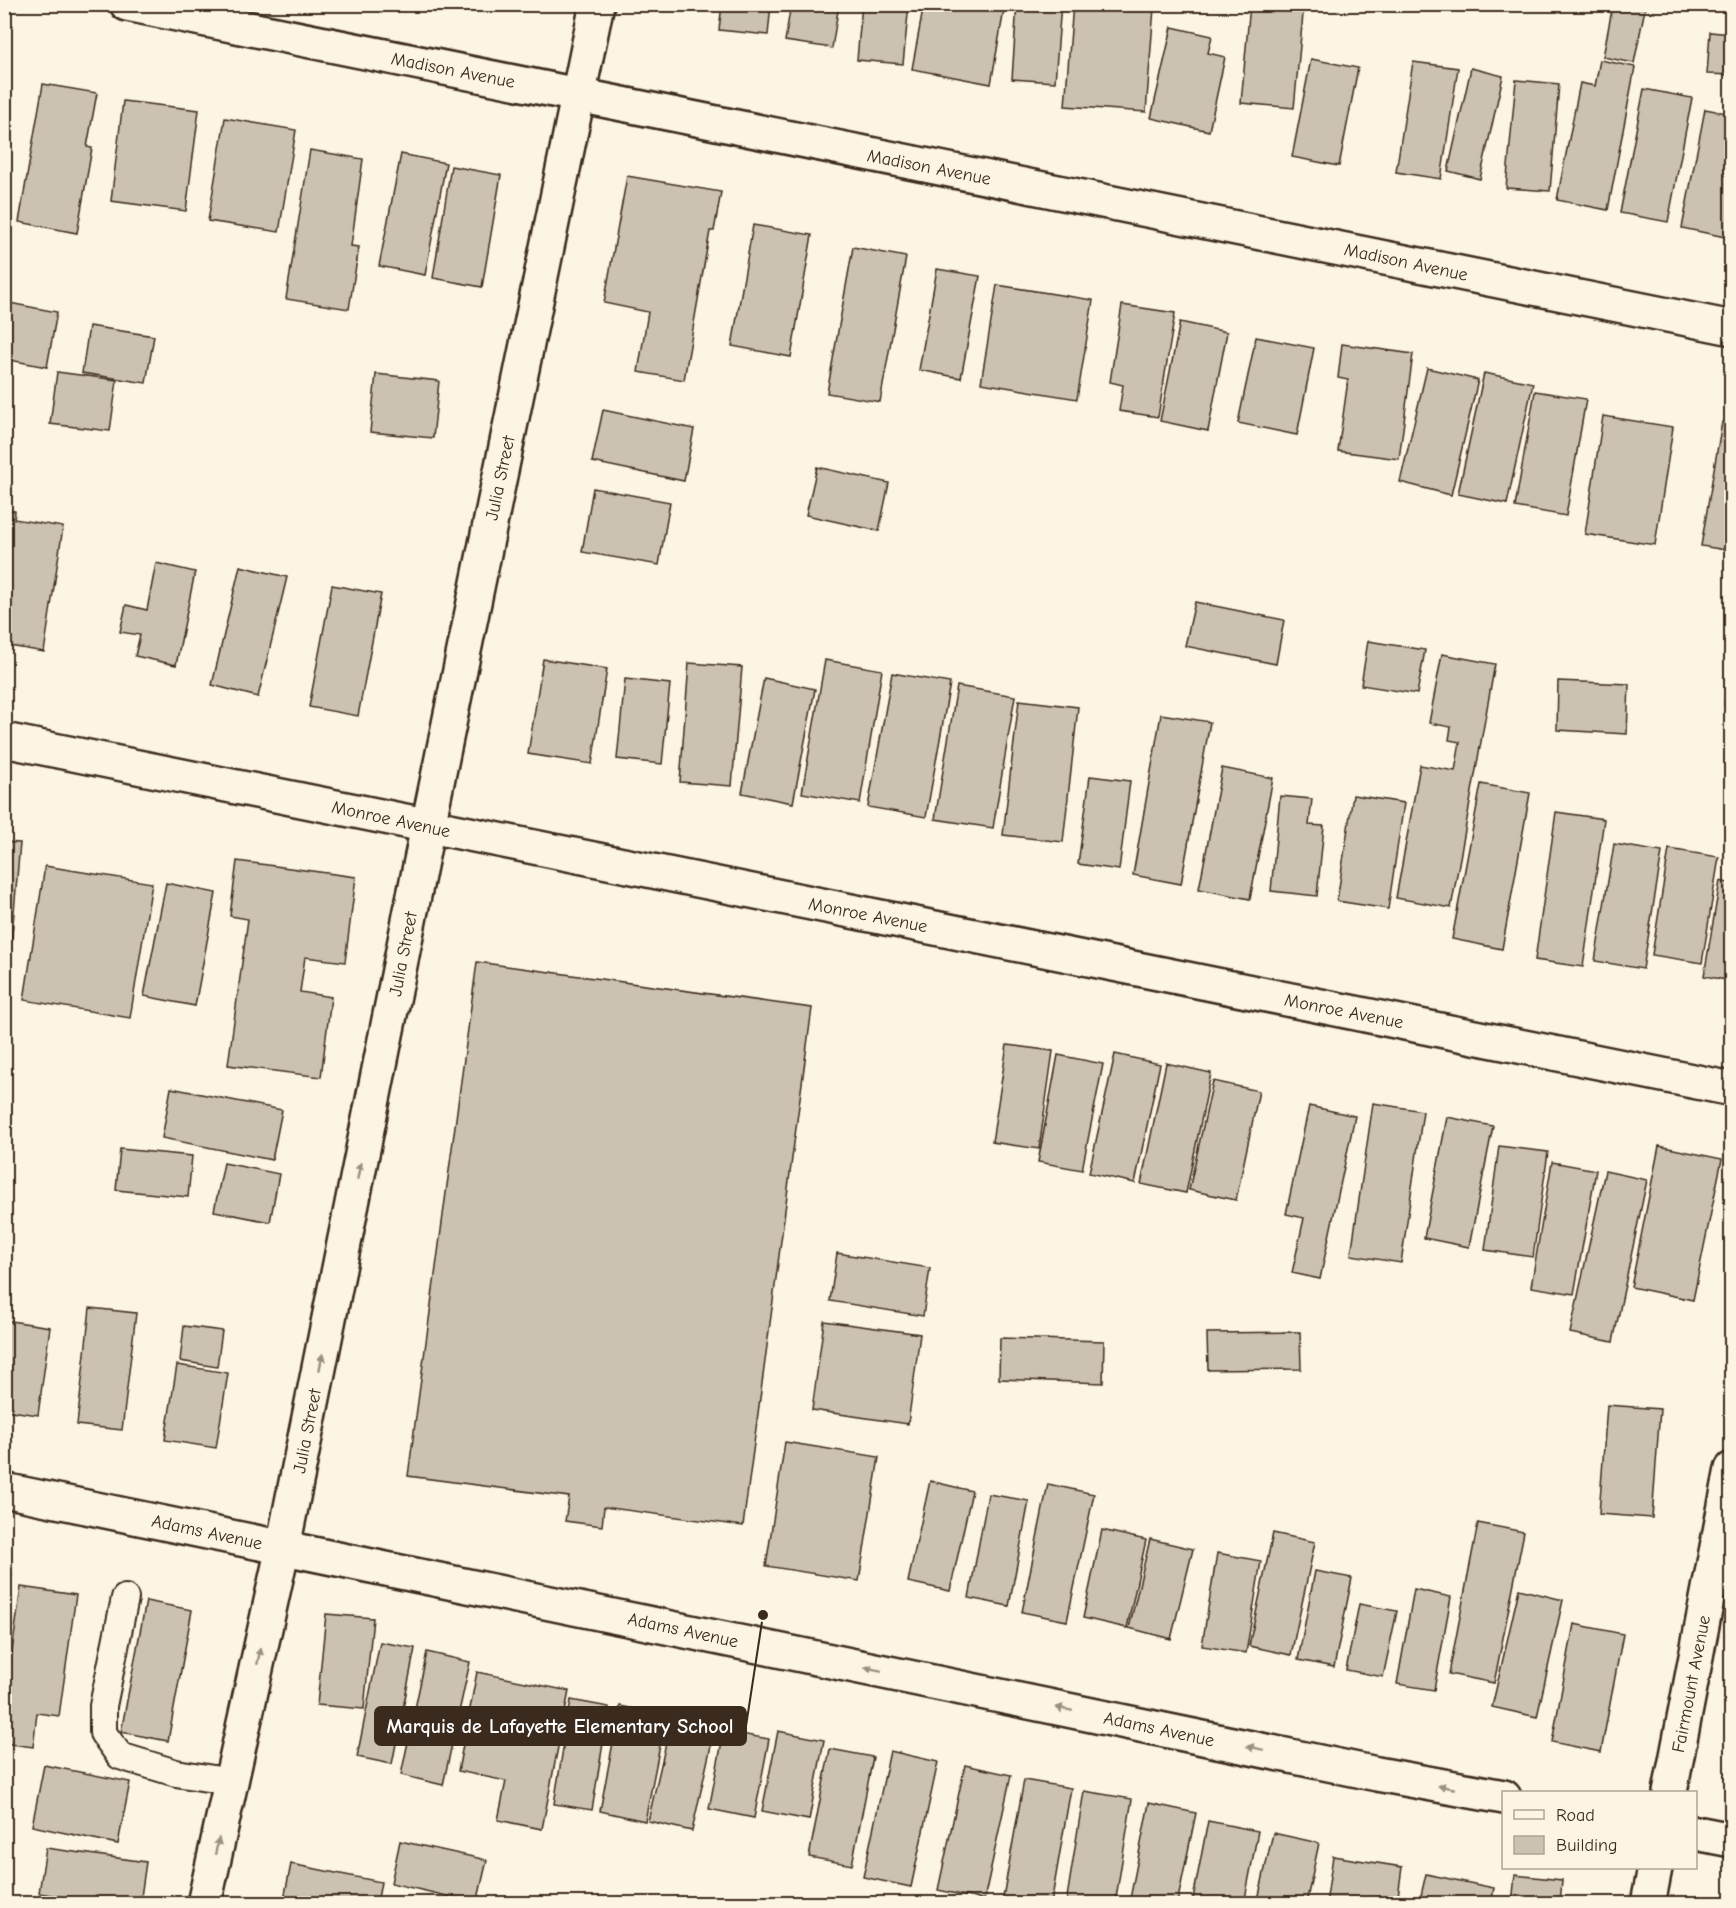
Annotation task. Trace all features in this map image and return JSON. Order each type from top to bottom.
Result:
[{"type":"street","name":"Madison Avenue","points":[[127,4],[1731,328]]},
{"type":"street","name":"Julia Street","points":[[204,1904],[283,1547],[597,4]]},
{"type":"street","name":"Monroe Avenue","points":[[4,740],[1731,1089]]},
{"type":"street","name":"Fairmount Avenue","points":[[1670,1791],[1731,1469]]},
{"type":"street","name":"Adams Avenue","points":[[4,1490],[1377,1774],[1502,1797]]},
{"type":"street","points":[[1697,1833],[1731,1840]]},
{"type":"street","points":[[1648,1904],[1655,1869]]},
{"type":"lane","points":[[125,1598],[103,1706],[103,1733],[120,1756],[176,1773],[232,1782]]},
{"type":"building","points":[[722,4],[771,4],[768,35],[719,30]]},
{"type":"building","points":[[791,4],[839,4],[832,48],[785,41]]},
{"type":"building","points":[[862,4],[909,4],[903,64],[857,60]]},
{"type":"building","points":[[924,4],[1005,4],[991,84],[912,69]]},
{"type":"building","points":[[1017,4],[1061,4],[1055,82],[1012,79]]},
{"type":"building","points":[[1073,4],[1116,4],[1154,8],[1146,112],[1065,106]]},
{"type":"building","points":[[1250,4],[1304,4],[1294,108],[1241,103]]},
{"type":"building","points":[[1613,4],[1646,4],[1634,63],[1603,57]]},
{"type":"building","points":[[1172,27],[1212,36],[1208,53],[1225,57],[1209,131],[1151,118]]},
{"type":"building","points":[[1710,32],[1732,34],[1732,75],[1707,74]]},
{"type":"building","points":[[1311,59],[1358,68],[1339,166],[1292,157]]},
{"type":"building","points":[[1600,60],[1635,67],[1608,210],[1557,200],[1580,83],[1595,86]]},
{"type":"building","points":[[1413,62],[1458,68],[1441,179],[1396,172]]},
{"type":"building","points":[[1471,68],[1503,76],[1480,179],[1448,171]]},
{"type":"building","points":[[1516,80],[1559,84],[1550,191],[1506,188]]},
{"type":"building","points":[[43,84],[97,93],[87,147],[92,148],[77,233],[19,222]]},
{"type":"building","points":[[1644,89],[1692,98],[1668,222],[1620,213]]},
{"type":"building","points":[[123,101],[199,110],[186,211],[111,201]]},
{"type":"building","points":[[1705,109],[1732,114],[1730,238],[1682,228]]},
{"type":"building","points":[[225,118],[296,130],[279,232],[208,221]]},
{"type":"building","points":[[310,150],[363,159],[351,246],[359,247],[349,309],[286,299]]},
{"type":"building","points":[[401,154],[446,163],[425,275],[379,266]]},
{"type":"building","points":[[451,166],[501,175],[482,287],[433,278]]},
{"type":"building","points":[[627,176],[721,192],[714,231],[710,231],[684,380],[638,372],[648,312],[604,303]]},
{"type":"building","points":[[753,225],[812,235],[791,357],[732,346]]},
{"type":"building","points":[[853,247],[906,257],[880,402],[827,393]]},
{"type":"building","points":[[937,269],[980,276],[961,378],[919,370]]},
{"type":"building","points":[[997,285],[1093,300],[1077,399],[981,383]]},
{"type":"building","points":[[4,302],[57,312],[47,367],[4,359]]},
{"type":"building","points":[[1122,305],[1175,313],[1158,417],[1119,411],[1123,385],[1110,382]]},
{"type":"building","points":[[1180,322],[1227,332],[1208,431],[1160,421]]},
{"type":"building","points":[[89,326],[154,336],[146,383],[82,373]]},
{"type":"building","points":[[1256,337],[1314,348],[1297,435],[1238,423]]},
{"type":"building","points":[[1342,344],[1413,354],[1399,459],[1338,451],[1348,380],[1338,378]]},
{"type":"building","points":[[1427,368],[1478,380],[1451,495],[1400,482]]},
{"type":"building","points":[[57,372],[117,380],[110,431],[50,424]]},
{"type":"building","points":[[1484,373],[1533,383],[1507,504],[1458,494]]},
{"type":"building","points":[[376,374],[439,381],[433,438],[370,432]]},
{"type":"building","points":[[1535,391],[1586,399],[1566,516],[1515,507]]},
{"type":"building","points":[[603,410],[694,429],[684,481],[592,462]]},
{"type":"building","points":[[1603,416],[1673,427],[1655,545],[1585,534]]},
{"type":"building","points":[[1722,422],[1732,424],[1732,551],[1701,546]]},
{"type":"building","points":[[817,467],[889,483],[879,531],[806,515]]},
{"type":"building","points":[[593,488],[670,502],[659,565],[582,552]]},
{"type":"building","points":[[4,509],[15,511],[14,519],[63,527],[44,652],[4,645]]},
{"type":"building","points":[[156,563],[195,572],[176,665],[135,656],[140,635],[120,632],[126,605],[147,610]]},
{"type":"building","points":[[240,566],[287,577],[258,697],[212,685]]},
{"type":"building","points":[[332,585],[381,594],[358,716],[309,707]]},
{"type":"building","points":[[1195,602],[1284,620],[1276,664],[1185,646]]},
{"type":"building","points":[[1732,623],[1732,706],[1724,705]]},
{"type":"building","points":[[1368,641],[1425,650],[1417,694],[1361,685]]},
{"type":"building","points":[[1442,654],[1495,664],[1451,908],[1396,898],[1420,765],[1455,771],[1460,742],[1449,740],[1451,727],[1429,723]]},
{"type":"building","points":[[543,659],[607,669],[592,764],[528,754]]},
{"type":"building","points":[[825,660],[882,670],[860,803],[802,793]]},
{"type":"building","points":[[689,663],[742,667],[732,786],[680,782]]},
{"type":"building","points":[[892,673],[950,683],[926,817],[868,807]]},
{"type":"building","points":[[764,678],[815,689],[793,803],[742,793]]},
{"type":"building","points":[[625,679],[670,684],[662,764],[617,759]]},
{"type":"building","points":[[1558,681],[1629,684],[1627,734],[1557,730]]},
{"type":"building","points":[[957,686],[1015,696],[993,828],[935,819]]},
{"type":"building","points":[[1019,700],[1078,707],[1063,842],[1003,835]]},
{"type":"building","points":[[1161,714],[1210,722],[1181,884],[1133,875]]},
{"type":"building","points":[[1222,768],[1273,778],[1250,899],[1199,889]]},
{"type":"building","points":[[1090,776],[1130,781],[1119,870],[1078,864]]},
{"type":"building","points":[[1481,784],[1530,793],[1502,949],[1452,939]]},
{"type":"building","points":[[1353,795],[1404,803],[1388,909],[1337,901]]},
{"type":"building","points":[[1280,796],[1312,799],[1309,825],[1324,826],[1317,896],[1271,891]]},
{"type":"building","points":[[1556,812],[1604,819],[1583,967],[1535,960]]},
{"type":"building","points":[[4,842],[20,843],[10,958],[4,957]]},
{"type":"building","points":[[1614,844],[1662,852],[1643,969],[1595,961]]},
{"type":"building","points":[[1669,849],[1719,857],[1702,963],[1652,955]]},
{"type":"building","points":[[237,861],[356,877],[345,962],[305,957],[300,992],[331,997],[321,1077],[228,1065],[248,919],[230,916]]},
{"type":"building","points":[[45,866],[152,883],[130,1018],[24,1000]]},
{"type":"building","points":[[1720,881],[1732,884],[1732,981],[1704,976]]},
{"type":"building","points":[[166,883],[216,893],[195,1006],[144,996]]},
{"type":"building","points":[[477,962],[812,1008],[743,1526],[604,1507],[602,1526],[565,1521],[569,1497],[408,1476]]},
{"type":"building","points":[[1007,1045],[1053,1051],[1039,1149],[992,1142]]},
{"type":"building","points":[[1115,1054],[1160,1064],[1135,1183],[1089,1173]]},
{"type":"building","points":[[1058,1055],[1103,1064],[1082,1170],[1038,1162]]},
{"type":"building","points":[[1166,1063],[1211,1073],[1186,1193],[1141,1184]]},
{"type":"building","points":[[1213,1081],[1259,1091],[1236,1200],[1189,1190]]},
{"type":"building","points":[[171,1088],[282,1110],[272,1160],[162,1138]]},
{"type":"building","points":[[1373,1103],[1423,1111],[1401,1263],[1351,1255]]},
{"type":"building","points":[[1309,1106],[1355,1116],[1320,1279],[1292,1273],[1304,1218],[1286,1214]]},
{"type":"building","points":[[1447,1117],[1493,1126],[1469,1247],[1424,1238]]},
{"type":"building","points":[[1499,1146],[1548,1152],[1533,1257],[1485,1250]]},
{"type":"building","points":[[1659,1146],[1722,1159],[1693,1300],[1631,1287]]},
{"type":"building","points":[[120,1149],[192,1156],[188,1197],[116,1190]]},
{"type":"building","points":[[1552,1162],[1596,1170],[1574,1294],[1531,1287]]},
{"type":"building","points":[[224,1163],[279,1174],[270,1222],[214,1211]]},
{"type":"building","points":[[1605,1171],[1647,1180],[1613,1342],[1570,1333]]},
{"type":"building","points":[[837,1253],[930,1268],[923,1316],[830,1301]]},
{"type":"building","points":[[90,1308],[136,1313],[122,1430],[77,1425]]},
{"type":"building","points":[[4,1320],[50,1327],[38,1415],[4,1410]]},
{"type":"building","points":[[824,1321],[920,1334],[908,1424],[812,1410]]},
{"type":"building","points":[[184,1326],[222,1331],[217,1367],[180,1361]]},
{"type":"building","points":[[1300,1332],[1301,1369],[1208,1370],[1207,1333]]},
{"type":"building","points":[[1000,1338],[1104,1341],[1103,1383],[999,1379]]},
{"type":"building","points":[[177,1365],[228,1373],[216,1448],[165,1440]]},
{"type":"building","points":[[1607,1405],[1660,1409],[1652,1518],[1599,1514]]},
{"type":"building","points":[[785,1442],[879,1457],[859,1581],[766,1566]]},
{"type":"building","points":[[930,1481],[972,1491],[950,1591],[908,1582]]},
{"type":"building","points":[[1048,1484],[1094,1494],[1067,1621],[1022,1612]]},
{"type":"building","points":[[988,1494],[1029,1501],[1009,1606],[969,1598]]},
{"type":"building","points":[[1478,1523],[1524,1532],[1494,1683],[1449,1674]]},
{"type":"building","points":[[1102,1530],[1146,1540],[1127,1628],[1083,1618]]},
{"type":"building","points":[[1273,1533],[1315,1542],[1291,1655],[1249,1646]]},
{"type":"building","points":[[1150,1539],[1193,1549],[1171,1639],[1129,1628]]},
{"type":"building","points":[[1217,1553],[1261,1561],[1246,1653],[1202,1646]]},
{"type":"building","points":[[1315,1571],[1352,1578],[1334,1667],[1298,1660]]},
{"type":"building","points":[[4,1572],[12,1573],[4,1619]]},
{"type":"building","points":[[21,1587],[76,1595],[59,1716],[37,1713],[33,1747],[4,1743],[4,1709]]},
{"type":"building","points":[[1414,1589],[1451,1597],[1434,1690],[1397,1684]]},
{"type":"building","points":[[1519,1589],[1563,1600],[1537,1717],[1492,1707]]},
{"type":"building","points":[[146,1601],[192,1610],[168,1741],[121,1732]]},
{"type":"building","points":[[1359,1604],[1397,1611],[1383,1677],[1346,1670]]},
{"type":"building","points":[[326,1614],[373,1618],[364,1709],[317,1705]]},
{"type":"building","points":[[1574,1624],[1623,1634],[1601,1752],[1552,1742]]},
{"type":"building","points":[[380,1642],[415,1648],[392,1764],[357,1757]]},
{"type":"building","points":[[427,1652],[470,1662],[443,1785],[401,1775]]},
{"type":"building","points":[[477,1672],[569,1691],[542,1829],[498,1820],[506,1781],[458,1771]]},
{"type":"building","points":[[571,1700],[609,1707],[592,1810],[554,1804]]},
{"type":"building","points":[[620,1706],[666,1715],[645,1821],[600,1811]]},
{"type":"building","points":[[673,1713],[716,1723],[692,1831],[648,1821]]},
{"type":"building","points":[[724,1731],[769,1739],[754,1818],[709,1809]]},
{"type":"building","points":[[778,1731],[824,1740],[809,1820],[762,1811]]},
{"type":"building","points":[[830,1749],[873,1757],[852,1865],[809,1857]]},
{"type":"building","points":[[890,1751],[938,1762],[911,1887],[863,1877]]},
{"type":"building","points":[[44,1765],[130,1782],[118,1844],[32,1826]]},
{"type":"building","points":[[965,1765],[1011,1775],[984,1900],[938,1890]]},
{"type":"building","points":[[1024,1780],[1071,1788],[1051,1904],[1002,1903]]},
{"type":"building","points":[[1084,1791],[1132,1799],[1115,1904],[1066,1904]]},
{"type":"building","points":[[1149,1803],[1196,1813],[1177,1904],[1129,1904]]},
{"type":"building","points":[[1208,1821],[1258,1831],[1244,1904],[1192,1904]]},
{"type":"building","points":[[1273,1833],[1319,1843],[1306,1904],[1257,1904]]},
{"type":"building","points":[[400,1841],[487,1860],[477,1903],[391,1883]]},
{"type":"building","points":[[46,1848],[146,1862],[140,1904],[106,1904],[39,1893]]},
{"type":"building","points":[[1333,1856],[1402,1867],[1397,1904],[1326,1904]]},
{"type":"building","points":[[291,1864],[381,1882],[377,1904],[283,1904]]},
{"type":"building","points":[[1426,1874],[1494,1888],[1491,1904],[1419,1904]]},
{"type":"building","points":[[1515,1875],[1562,1880],[1560,1904],[1512,1904]]},
{"type":"building","points":[[38,1899],[60,1904],[37,1904]]},
{"type":"place","name":"Marquis de Lafayette Elementary School","points":[[763,1615]]}]
